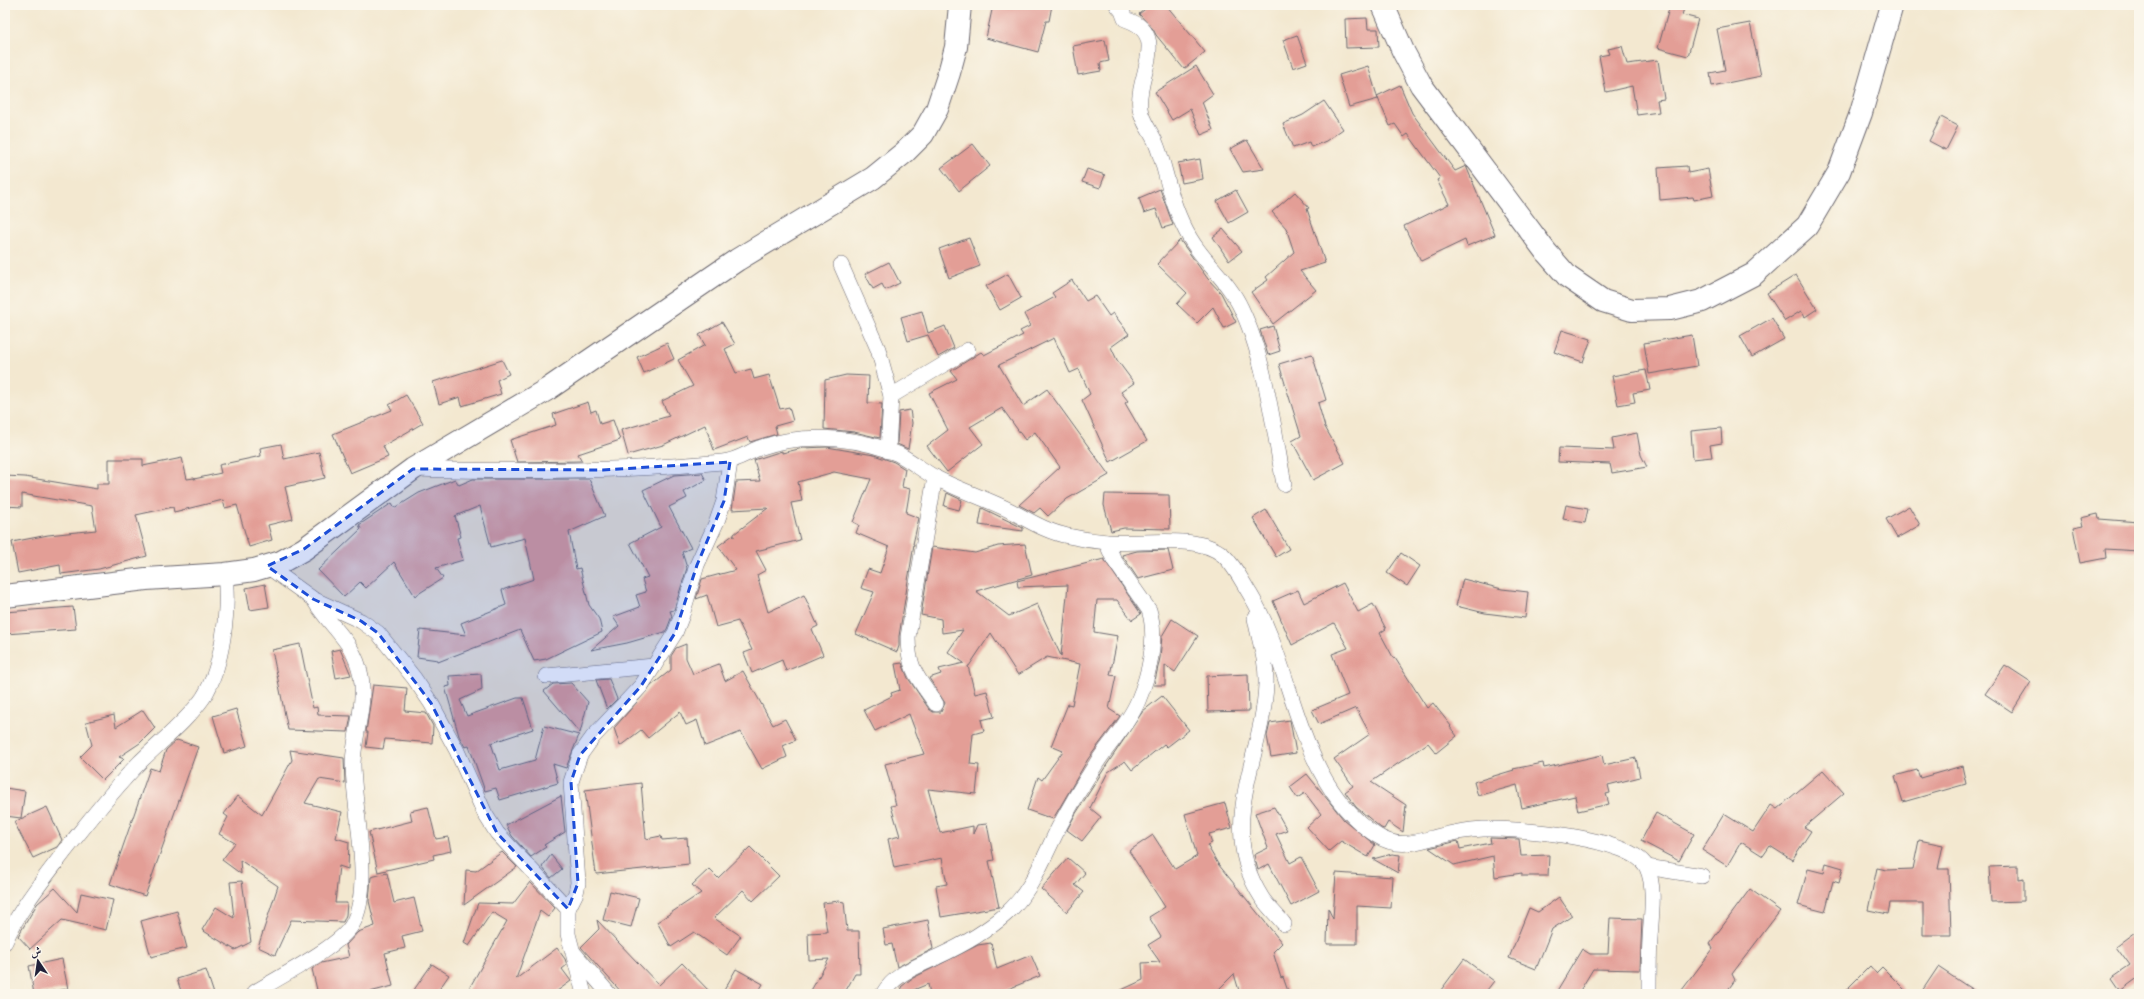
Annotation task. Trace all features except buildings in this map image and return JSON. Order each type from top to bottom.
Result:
[{"type":"main road","points":[[5,596],[146,579],[225,574],[281,562],[304,549],[413,469],[548,390],[737,260],[873,178],[905,152],[923,134],[937,109],[956,47],[960,5]]},
{"type":"main road","points":[[1384,5],[1403,51],[1421,84],[1546,252],[1568,277],[1603,302],[1632,310],[1670,309],[1702,301],[1724,291],[1754,274],[1807,226],[1839,172],[1861,113],[1892,5]]},
{"type":"street","points":[[1117,5],[1122,10],[1125,19],[1139,25],[1145,33],[1148,42],[1150,54],[1141,89],[1140,110],[1163,162],[1178,213],[1194,245],[1235,296],[1250,329],[1269,398],[1284,484]]},
{"type":"street","points":[[841,265],[878,348],[891,396],[888,451]]},
{"type":"street","points":[[891,396],[968,350]]},
{"type":"street","points":[[413,469],[472,471],[661,468],[730,462],[767,445],[810,438],[857,442],[898,454],[935,477],[997,504],[1048,531],[1106,542],[1189,543],[1212,549],[1220,553],[1232,564],[1251,596],[1270,634],[1290,688],[1303,733],[1327,782],[1343,804],[1359,822],[1376,836],[1397,845],[1408,845],[1455,832],[1482,829],[1519,830],[1610,845],[1639,857],[1647,867],[1651,888],[1649,994]]},
{"type":"street","points":[[584,994],[568,934],[568,909],[576,893],[578,877],[571,782],[574,769],[580,755],[593,737],[641,686],[675,633],[697,565],[717,521],[724,501],[730,462]]},
{"type":"street","points":[[935,477],[908,637],[908,654],[912,669],[936,704]]},
{"type":"street","points":[[883,994],[894,980],[904,972],[964,943],[990,927],[1023,897],[1037,875],[1060,826],[1096,764],[1138,703],[1148,666],[1152,642],[1152,619],[1150,610],[1114,560],[1106,542]]},
{"type":"street","points":[[267,566],[313,599],[361,620],[378,633],[431,703],[460,758],[485,814],[496,833],[568,909]]},
{"type":"street","points":[[5,942],[35,890],[98,809],[143,759],[192,711],[203,697],[212,680],[223,636],[227,594],[225,574]]},
{"type":"street","points":[[1251,596],[1264,654],[1266,683],[1260,728],[1242,815],[1241,845],[1245,860],[1262,899],[1284,924]]},
{"type":"street","points":[[255,992],[328,948],[342,937],[352,926],[360,899],[360,845],[354,793],[353,762],[360,703],[361,676],[350,645],[329,622],[313,599]]},
{"type":"street","points":[[546,676],[654,666]]},
{"type":"street","points":[[1647,867],[1702,876]]},
{"type":"street","points":[[572,951],[608,994]]},
{"type":"highlighted area","points":[[730,462],[724,501],[697,565],[675,633],[641,686],[580,755],[571,782],[578,883],[568,909],[497,833],[431,703],[378,633],[361,621],[313,599],[267,566],[304,549],[413,469],[603,470]]}]
